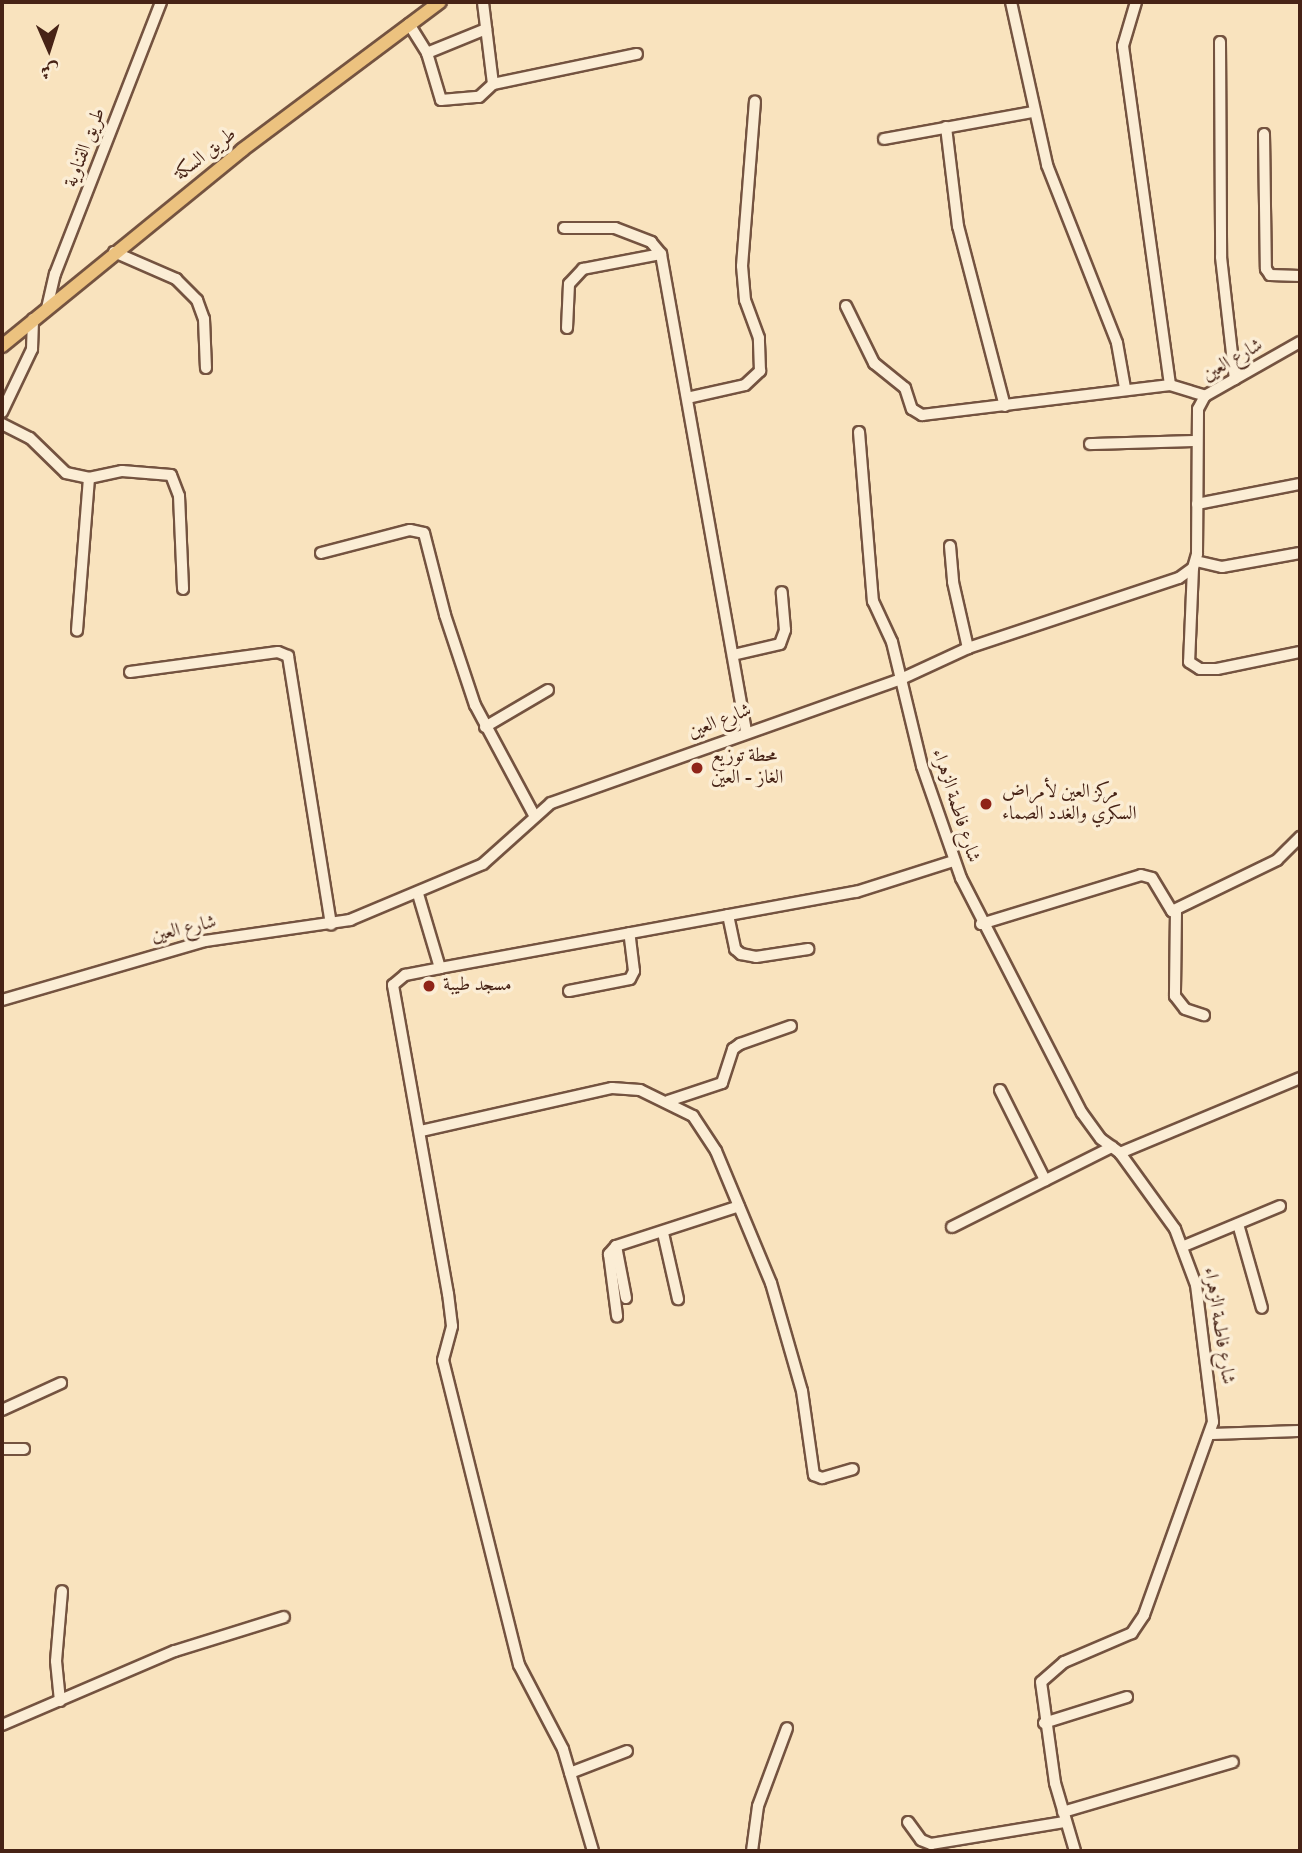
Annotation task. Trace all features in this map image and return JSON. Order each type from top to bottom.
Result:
[{"type":"main road","name":"طريق السكة","points":[[2,346],[114,252],[440,2]]},
{"type":"street","name":"طريق القناوية","points":[[47,308],[55,274],[162,2]]},
{"type":"street","points":[[483,2],[493,84]]},
{"type":"street","points":[[1011,2],[1033,112],[1071,232],[1117,343],[1125,388]]},
{"type":"street","points":[[1136,2],[1122,46],[1170,384]]},
{"type":"street","points":[[409,24],[427,52],[441,100],[479,97],[493,84],[637,54]]},
{"type":"street","points":[[427,52],[486,29]]},
{"type":"street","points":[[1220,42],[1221,257],[1235,379]]},
{"type":"street","points":[[687,398],[745,385],[760,371],[759,338],[745,299],[742,266],[755,102]]},
{"type":"street","points":[[884,139],[1033,112]]},
{"type":"street","points":[[946,127],[958,226],[1005,406]]},
{"type":"street","points":[[1264,134],[1265,269],[1275,276],[1300,276]]},
{"type":"street","points":[[564,228],[615,228],[651,242],[661,254],[746,730]]},
{"type":"street","points":[[114,252],[176,279],[197,300],[204,319],[206,368]]},
{"type":"street","points":[[567,328],[569,284],[583,269],[661,254]]},
{"type":"street","points":[[846,306],[874,363],[905,388],[912,409],[922,415],[1170,384],[1205,396]]},
{"type":"street","points":[[2,412],[28,359],[33,319]]},
{"type":"street","name":"شارع العين","points":[[2,1000],[205,941],[331,925],[418,894],[497,855],[534,815],[561,799],[746,730],[901,679],[968,648],[1143,592],[1194,564],[1198,409],[1205,396],[1300,342]]},
{"type":"street","points":[[2,424],[30,438],[66,473],[89,478],[122,471],[171,475],[179,496],[183,589]]},
{"type":"street","name":"شارع فاطمة الزهراء","points":[[859,432],[871,593],[892,642],[922,766],[954,861],[981,924],[1082,1113],[1116,1150],[1184,1246],[1196,1285],[1207,1366],[1210,1434],[1138,1626],[1114,1643],[1046,1675],[1040,1690],[1064,1817],[1075,1851]]},
{"type":"street","points":[[1090,444],[1197,441]]},
{"type":"street","points":[[77,631],[89,478]]},
{"type":"street","points":[[1197,504],[1300,484]]},
{"type":"street","points":[[321,553],[410,530],[424,533],[444,615],[485,727],[534,815]]},
{"type":"street","points":[[950,545],[953,582],[968,648]]},
{"type":"street","points":[[1300,553],[1222,567],[1194,564],[1189,662],[1200,669],[1217,669],[1300,652]]},
{"type":"street","points":[[733,655],[780,644],[785,630],[782,593]]},
{"type":"street","points":[[130,672],[278,652],[288,656],[331,925]]},
{"type":"street","points":[[485,727],[548,690]]},
{"type":"street","points":[[981,924],[1141,875],[1157,884],[1168,910],[1176,910],[1277,860],[1300,837]]},
{"type":"street","points":[[593,1851],[563,1749],[519,1665],[443,1360],[452,1326],[421,1131],[392,992],[405,975],[856,892],[954,861]]},
{"type":"street","points":[[418,894],[440,968]]},
{"type":"street","points":[[1176,910],[1175,996],[1185,1009],[1203,1015]]},
{"type":"street","points":[[728,915],[735,949],[741,954],[756,957],[808,949]]},
{"type":"street","points":[[569,991],[630,979],[634,971],[629,933]]},
{"type":"street","points":[[668,1101],[722,1083],[733,1049],[790,1026]]},
{"type":"street","points":[[952,1227],[1045,1180],[1300,1078]]},
{"type":"street","points":[[421,1131],[590,1090],[640,1090],[668,1101],[701,1123],[771,1283],[803,1391],[814,1475],[822,1478],[853,1468]]},
{"type":"street","points":[[1000,1090],[1045,1180]]},
{"type":"street","points":[[617,1316],[609,1254],[616,1246],[663,1233],[738,1206]]},
{"type":"street","points":[[1184,1246],[1280,1206]]},
{"type":"street","points":[[1238,1224],[1262,1308]]},
{"type":"street","points":[[663,1233],[678,1299]]},
{"type":"street","points":[[616,1246],[626,1298]]},
{"type":"street","points":[[2,1410],[61,1383]]},
{"type":"street","points":[[1210,1434],[1300,1431]]},
{"type":"street","points":[[2,1449],[24,1449]]},
{"type":"street","points":[[60,1701],[56,1661],[62,1591]]},
{"type":"street","points":[[2,1725],[175,1651],[284,1617]]},
{"type":"street","points":[[1045,1723],[1127,1697]]},
{"type":"street","points":[[751,1851],[751,1830],[758,1806],[787,1728]]},
{"type":"street","points":[[570,1773],[628,1751]]},
{"type":"street","points":[[908,1822],[921,1840],[931,1843],[1064,1817],[1233,1762]]},
{"type":"place","name":"محطة توزيع الغاز - العين","points":[[697,768]]},
{"type":"place","name":"مركز العين لأمراض السكري والغدد الصماء","points":[[986,804]]},
{"type":"place","name":"مسجد طيبة","points":[[429,986]]}]
